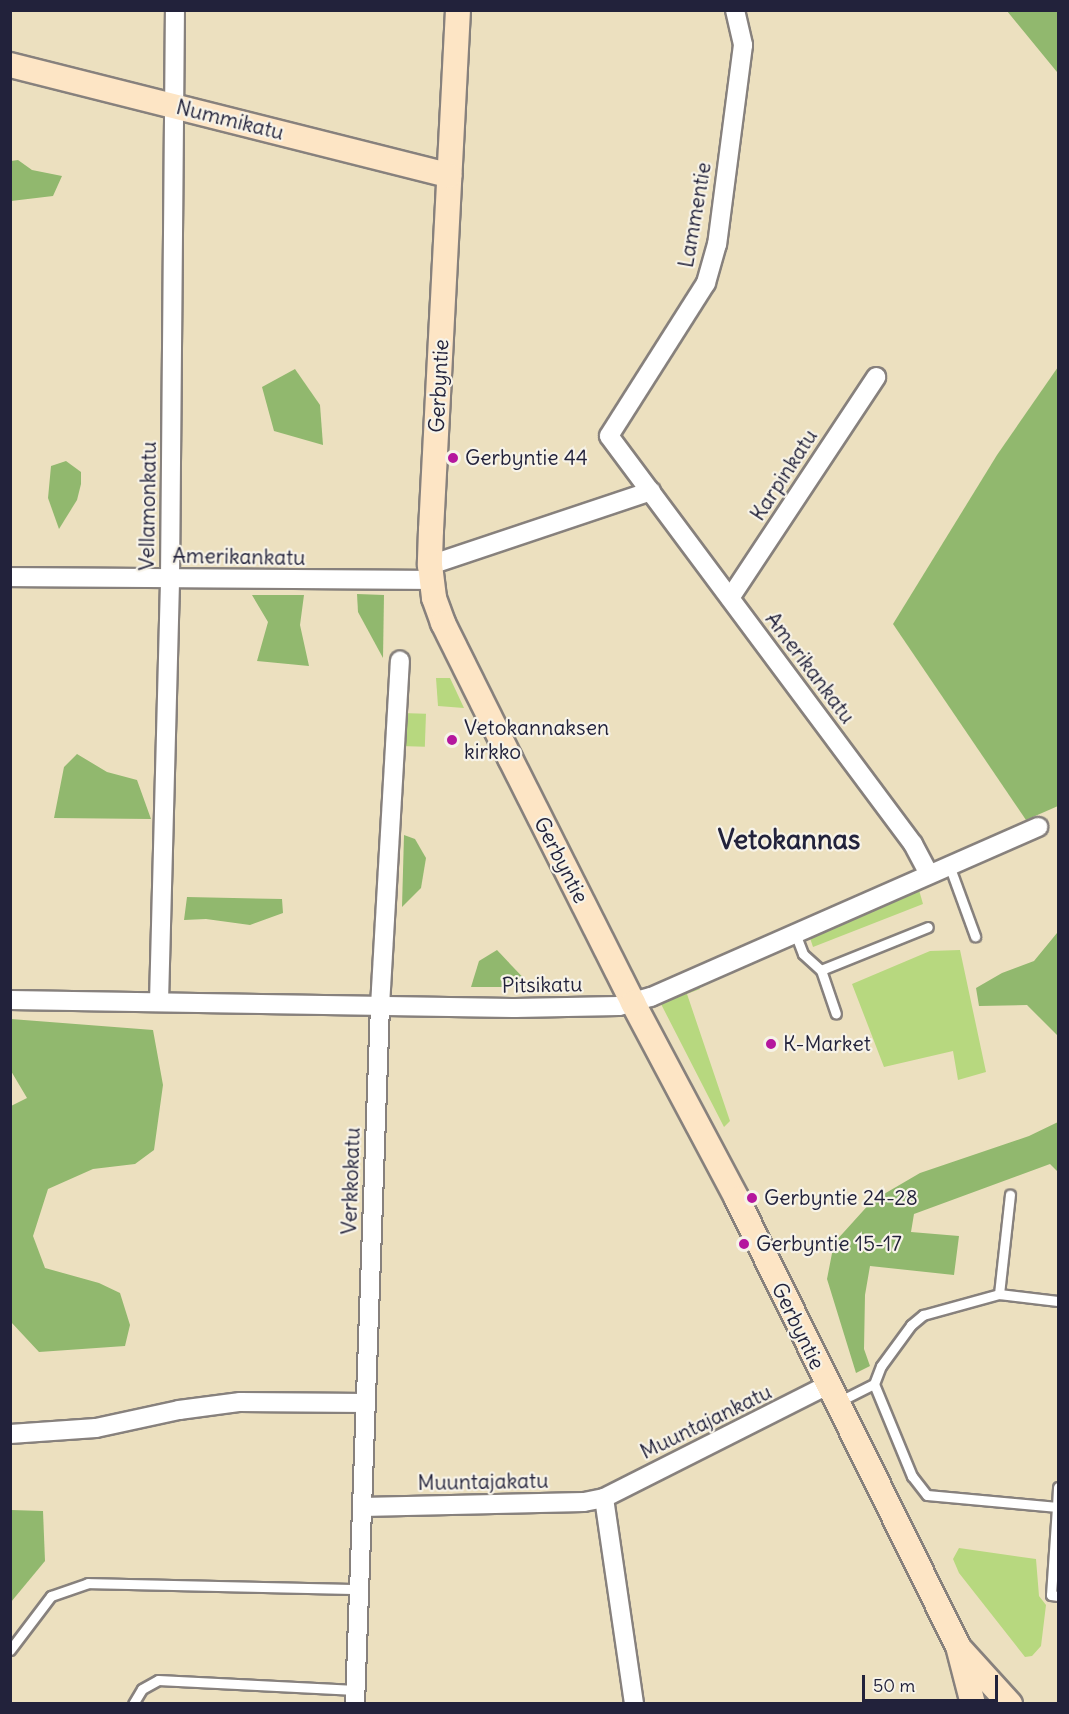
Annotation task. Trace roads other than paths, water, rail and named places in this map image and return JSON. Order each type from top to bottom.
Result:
[{"type":"main road","name":"Gerbyntie","points":[[458,10],[431,572],[443,623],[633,1003],[736,1199],[958,1646],[973,1704]]},
{"type":"main road","name":"Nummikatu","points":[[10,65],[449,175]]},
{"type":"main road","name":"Gerbyntie","points":[[958,1646],[1010,1704]]},
{"type":"street","name":"Vellamonkatu","points":[[159,1002],[170,578],[175,10]]},
{"type":"street","name":"Lammentie","points":[[609,436],[706,283],[717,244],[743,45],[735,10]]},
{"type":"street","name":"Karpinkatu","points":[[730,598],[876,377]]},
{"type":"street","name":"Amerikankatu","points":[[609,436],[913,844],[929,874]]},
{"type":"street","name":"Amerikankatu","points":[[10,577],[170,578],[431,572],[478,549],[651,491]]},
{"type":"street","name":"Verkkokatu","points":[[355,1697],[380,1006],[400,661]]},
{"type":"street","name":"Pitsikatu","points":[[10,1000],[515,1008],[619,1006],[633,1003],[1038,827]]},
{"type":"street","name":"Muuntajankatu","points":[[604,1498],[832,1394]]},
{"type":"street","points":[[10,1434],[96,1428],[179,1410],[240,1402],[366,1403]]},
{"type":"street","points":[[604,1498],[634,1704]]},
{"type":"street","name":"Muuntajakatu","points":[[362,1507],[584,1502],[604,1498]]},
{"type":"lane","points":[[949,866],[975,936]]},
{"type":"lane","points":[[821,970],[928,927]]},
{"type":"lane","points":[[795,933],[803,954],[821,970],[836,1014]]},
{"type":"lane","points":[[999,1294],[1010,1194]]},
{"type":"lane","points":[[1056,1507],[927,1495],[912,1476],[874,1384],[881,1366],[910,1325],[922,1315],[999,1294],[1059,1301]]},
{"type":"lane","points":[[832,1394],[874,1384]]},
{"type":"lane","points":[[1059,1487],[1052,1595],[1059,1596]]},
{"type":"lane","points":[[10,1650],[51,1596],[88,1583],[359,1589]]},
{"type":"lane","points":[[133,1704],[142,1689],[158,1680],[355,1697]]},
{"type":"place","name":"Gerbyntie 44","points":[[453,458]]},
{"type":"place","name":"Vetokannaksen kirkko","points":[[452,740]]},
{"type":"place","name":"K-Market","points":[[771,1044]]},
{"type":"place","name":"Gerbyntie 24-28","points":[[752,1198]]},
{"type":"place","name":"Gerbyntie 15-17","points":[[744,1244]]},
{"type":"district","name":"Vetokannas","points":[[789,840]]}]
